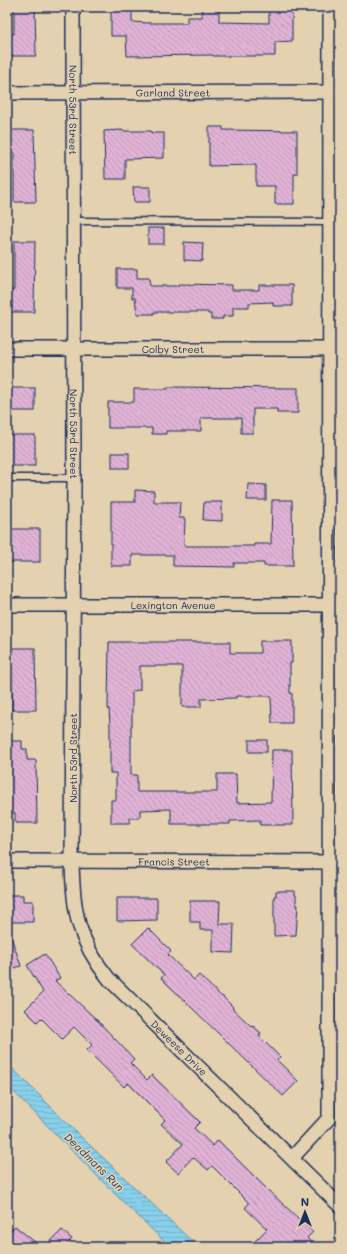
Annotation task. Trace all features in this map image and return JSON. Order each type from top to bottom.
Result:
[{"type":"street","name":"North 53rd Street","points":[[72,862],[74,478],[73,7]]},
{"type":"street","points":[[292,1158],[334,1118],[335,92],[330,7]]},
{"type":"street","name":"Garland Street","points":[[7,93],[335,92]]},
{"type":"street","name":"Colby Street","points":[[7,350],[335,349]]},
{"type":"street","name":"Lexington Avenue","points":[[7,605],[335,605]]},
{"type":"street","name":"Francis Street","points":[[7,861],[335,862]]},
{"type":"street","name":"Deweese Drive","points":[[72,862],[73,892],[77,920],[89,948],[101,969],[109,979],[340,1206]]},
{"type":"lane","points":[[73,221],[335,222]]},
{"type":"lane","points":[[7,478],[74,478]]},
{"type":"water","name":"Deadmans Run","points":[[7,1063],[81,1137],[198,1247],[170,1247],[116,1195],[7,1085]]},
{"type":"building","points":[[14,7],[35,7],[36,56],[7,56],[7,34],[14,34]]},
{"type":"building","points":[[111,7],[132,7],[132,22],[187,23],[187,17],[202,17],[202,7],[219,7],[219,22],[269,23],[269,7],[292,7],[292,41],[275,42],[275,56],[127,56],[126,36],[111,36]]},
{"type":"building","points":[[209,127],[223,127],[223,130],[297,131],[297,174],[294,174],[294,204],[275,204],[275,186],[256,186],[256,165],[209,166]]},
{"type":"building","points":[[7,130],[34,130],[36,202],[14,202],[14,152],[7,152]]},
{"type":"building","points":[[122,130],[164,133],[164,158],[125,159],[125,179],[105,179],[104,131]]},
{"type":"building","points":[[133,187],[150,187],[150,202],[134,202]]},
{"type":"building","points":[[148,228],[164,228],[164,244],[148,244]]},
{"type":"building","points":[[14,241],[35,241],[34,312],[7,312],[7,290],[14,290]]},
{"type":"building","points":[[184,242],[203,243],[202,261],[184,260]]},
{"type":"building","points":[[117,269],[137,269],[137,278],[149,278],[150,286],[178,286],[178,284],[232,285],[232,290],[259,290],[259,285],[292,285],[292,306],[273,306],[273,302],[249,303],[249,307],[233,307],[233,316],[223,316],[223,319],[211,319],[211,314],[208,314],[208,312],[154,312],[154,314],[137,314],[135,298],[132,298],[132,288],[117,288]]},
{"type":"building","points":[[168,387],[298,388],[298,413],[277,413],[277,409],[253,409],[253,433],[241,433],[241,418],[201,418],[201,431],[166,431],[166,434],[152,434],[152,428],[108,428],[108,402],[134,402],[134,389],[168,389]]},
{"type":"building","points":[[7,388],[35,388],[35,411],[7,411]]},
{"type":"building","points":[[7,435],[35,435],[35,466],[7,466]]},
{"type":"building","points":[[112,453],[129,453],[129,468],[112,468]]},
{"type":"building","points":[[248,484],[266,485],[266,500],[247,500]]},
{"type":"building","points":[[135,490],[154,491],[154,502],[180,502],[179,518],[185,518],[184,546],[254,546],[254,544],[271,544],[272,500],[292,500],[293,566],[264,566],[264,563],[234,563],[234,567],[173,566],[173,555],[132,555],[132,566],[111,566],[111,502],[135,502]]},
{"type":"building","points":[[204,502],[222,502],[222,521],[203,520]]},
{"type":"building","points":[[7,529],[40,529],[40,562],[7,562]]},
{"type":"building","points":[[260,641],[292,641],[290,693],[292,693],[292,723],[272,723],[271,696],[236,696],[236,698],[201,699],[201,707],[182,707],[182,666],[140,666],[140,690],[132,691],[131,775],[137,775],[137,792],[217,792],[217,774],[236,774],[237,803],[271,802],[272,750],[292,750],[293,825],[260,825],[260,820],[230,821],[230,824],[171,824],[171,809],[140,810],[140,818],[130,818],[130,823],[111,823],[111,800],[116,800],[116,773],[110,773],[110,726],[108,709],[109,642],[230,642],[230,653],[260,653]]},
{"type":"building","points":[[12,648],[35,648],[36,710],[12,710]]},
{"type":"building","points":[[249,740],[267,740],[267,752],[249,752]]},
{"type":"building","points":[[7,741],[22,741],[22,749],[27,749],[27,760],[36,760],[37,823],[15,823],[15,813],[7,813]]},
{"type":"building","points":[[276,891],[295,891],[296,905],[298,905],[296,935],[274,936],[274,896],[276,896]]},
{"type":"building","points":[[8,895],[23,895],[23,901],[33,901],[33,922],[7,922]]},
{"type":"building","points":[[117,898],[157,898],[157,920],[117,921]]},
{"type":"building","points":[[190,901],[220,901],[219,924],[234,924],[233,953],[213,952],[213,930],[200,930],[200,922],[190,922]]},
{"type":"building","points":[[148,928],[171,951],[168,955],[194,980],[199,975],[251,1026],[252,1025],[261,1033],[259,1036],[280,1057],[277,1060],[298,1081],[283,1096],[161,978],[164,975],[132,944]]},
{"type":"building","points":[[9,931],[21,966],[7,970],[7,932]]},
{"type":"building","points":[[45,954],[60,978],[55,981],[96,1019],[134,1059],[130,1063],[147,1080],[152,1075],[200,1122],[194,1128],[213,1146],[218,1140],[313,1232],[307,1238],[316,1247],[249,1247],[267,1229],[245,1208],[249,1203],[212,1166],[208,1170],[193,1157],[178,1173],[166,1162],[183,1144],[161,1124],[165,1120],[128,1083],[124,1087],[87,1050],[92,1045],[74,1027],[62,1039],[41,1018],[37,1022],[25,1010],[43,992],[27,965]]},
{"type":"building","points":[[15,1226],[41,1247],[7,1247],[7,1235]]},
{"type":"building","points":[[62,1230],[72,1239],[64,1247],[45,1247]]}]
